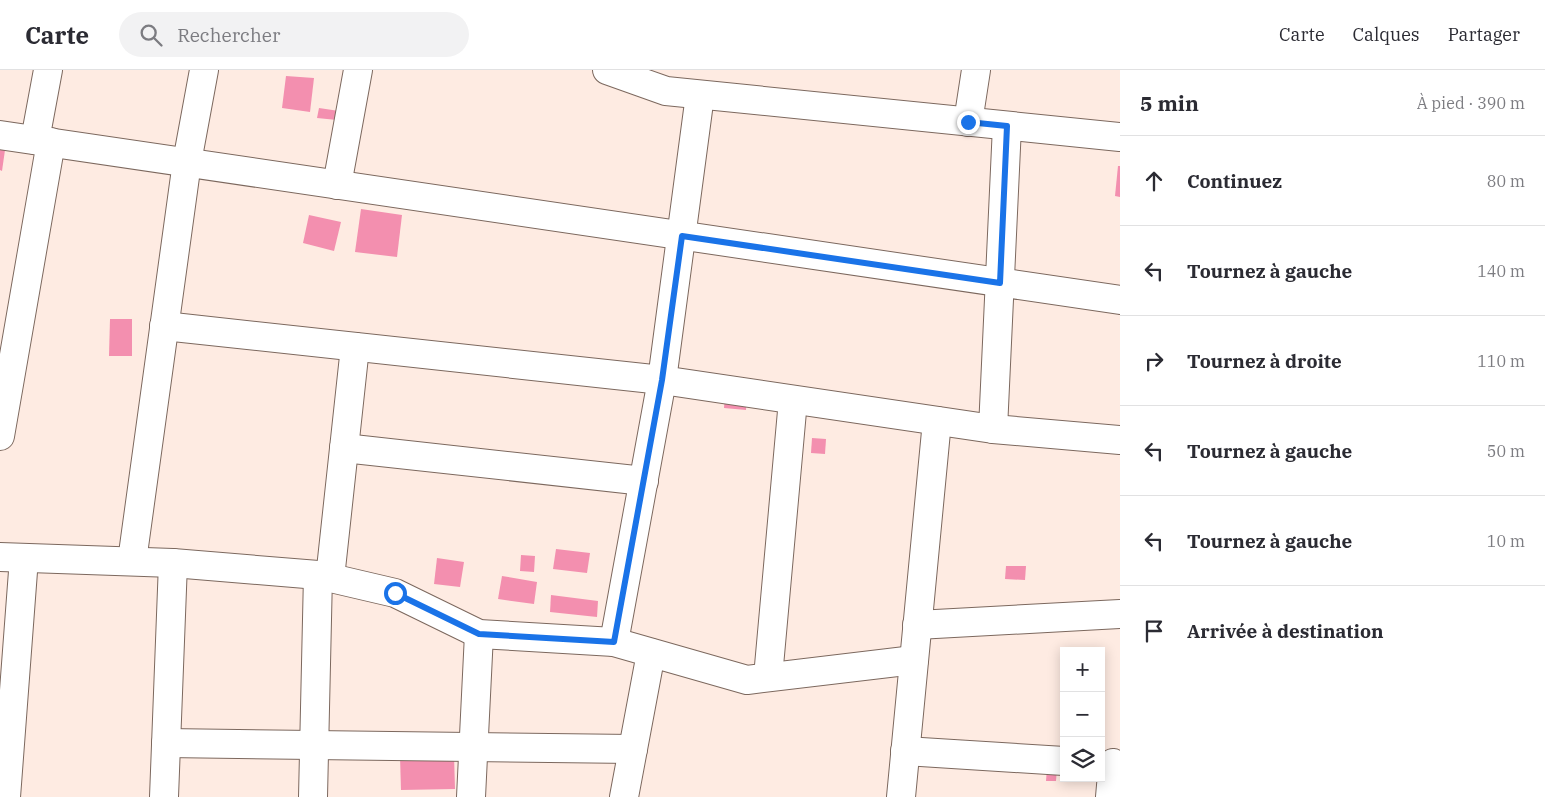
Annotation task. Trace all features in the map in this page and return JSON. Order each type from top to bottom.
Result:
[{"type":"street","points":[[0,436],[43,141],[48,70]]},
{"type":"street","points":[[132,561],[187,162],[204,70]]},
{"type":"street","points":[[337,185],[358,70]]},
{"type":"street","points":[[607,70],[668,81],[700,95],[1120,137]]},
{"type":"street","points":[[968,122],[976,70]]},
{"type":"street","points":[[614,642],[662,380],[700,95]]},
{"type":"street","points":[[993,429],[1007,126]]},
{"type":"street","points":[[0,135],[1120,300]]},
{"type":"street","points":[[164,326],[662,380],[993,429],[1120,440]]},
{"type":"street","points":[[313,797],[314,745],[324,577],[344,448],[355,347]]},
{"type":"street","points":[[768,678],[793,400]]},
{"type":"street","points":[[901,797],[937,421]]},
{"type":"street","points":[[344,448],[644,480]]},
{"type":"street","points":[[6,797],[12,557],[173,563],[324,577],[395,593],[479,634],[614,642],[748,680],[914,660]]},
{"type":"street","points":[[164,797],[173,563]]},
{"type":"street","points":[[917,625],[1120,614]]},
{"type":"street","points":[[471,797],[479,634]]},
{"type":"street","points":[[624,797],[652,653]]},
{"type":"street","points":[[166,743],[633,749]]},
{"type":"street","points":[[905,752],[1060,760]]},
{"type":"street","points":[[1110,797],[1111,763]]},
{"type":"building","points":[[286,76],[314,78],[310,112],[282,108]]},
{"type":"building","points":[[319,108],[339,111],[337,120],[317,118]]},
{"type":"building","points":[[0,150],[5,150],[2,171],[0,170]]},
{"type":"building","points":[[1118,166],[1120,166],[1120,197],[1115,196]]},
{"type":"building","points":[[361,209],[402,215],[397,257],[355,252]]},
{"type":"building","points":[[309,215],[341,222],[334,251],[303,243]]},
{"type":"building","points":[[110,319],[132,319],[132,356],[109,356]]},
{"type":"building","points":[[725,395],[747,397],[746,410],[724,408]]},
{"type":"building","points":[[812,438],[826,439],[825,454],[811,453]]},
{"type":"building","points":[[556,549],[590,553],[587,573],[553,569]]},
{"type":"building","points":[[521,555],[535,556],[534,572],[520,571]]},
{"type":"building","points":[[437,558],[464,562],[460,587],[434,584]]},
{"type":"building","points":[[1006,566],[1026,566],[1025,580],[1005,579]]},
{"type":"building","points":[[502,576],[537,582],[534,604],[498,599]]},
{"type":"building","points":[[551,595],[598,601],[597,617],[550,612]]},
{"type":"building","points":[[454,755],[455,789],[401,790],[400,756]]},
{"type":"building","points":[[1047,768],[1057,768],[1056,781],[1046,781]]},
{"type":"route","points":[[395,593],[479,634],[614,642],[662,380],[682,236],[1000,283],[1007,126],[968,122]]}]
